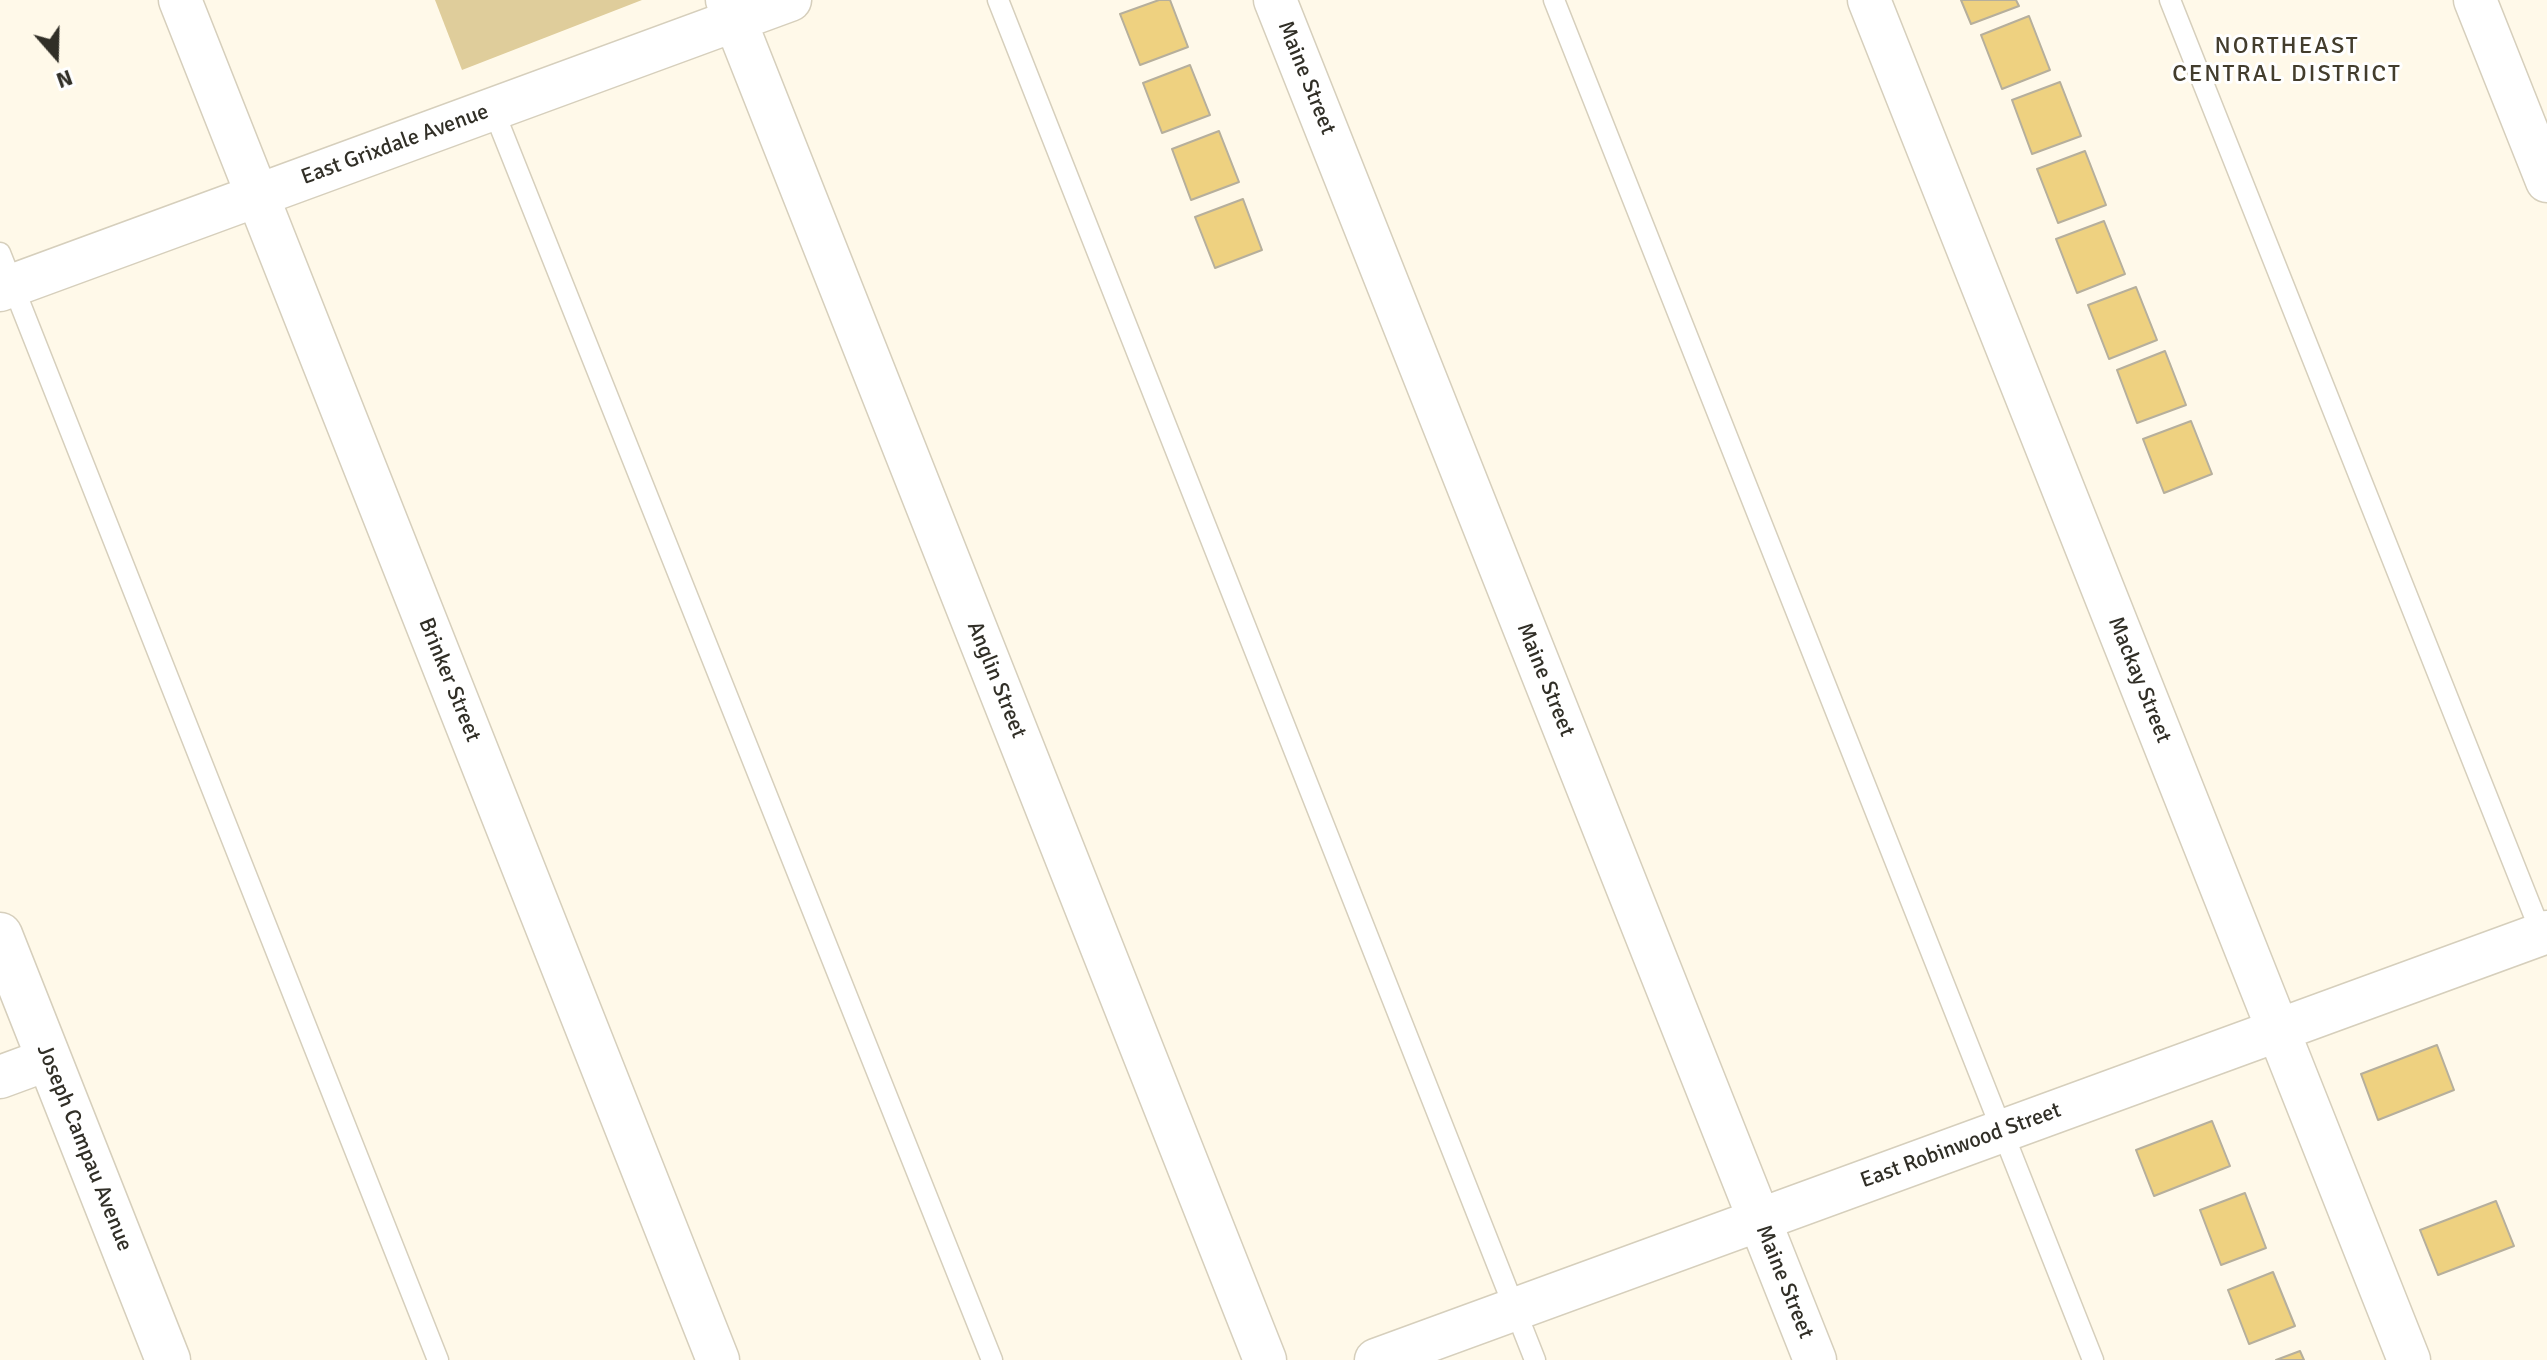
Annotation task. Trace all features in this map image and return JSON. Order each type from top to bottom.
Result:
[{"type":"street","name":"Brinker Street","points":[[180,0],[718,1360]]},
{"type":"street","name":"East Grixdale Avenue","points":[[4,276],[257,195],[493,109],[731,10],[790,0]]},
{"type":"street","name":"Maine Street","points":[[1275,0],[1815,1360]]},
{"type":"street","name":"Mackay Street","points":[[1869,0],[2409,1360]]},
{"type":"street","points":[[2475,0],[2547,181]]},
{"type":"street","name":"Anglin Street","points":[[731,10],[1265,1360]]},
{"type":"street","name":"Joseph Campau Avenue","points":[[0,935],[168,1360]]},
{"type":"street","name":"East Robinwood Street","points":[[1376,1360],[2278,1030],[2545,938]]},
{"type":"street","points":[[0,1077],[49,1059]]},
{"type":"lane","points":[[998,0],[1535,1360]]},
{"type":"lane","points":[[1554,0],[2093,1360]]},
{"type":"lane","points":[[2170,0],[2545,938]]},
{"type":"lane","points":[[493,109],[992,1360]]},
{"type":"lane","points":[[4,276],[438,1360]]},
{"type":"shaded area","points":[[435,0],[642,0],[462,70]]},
{"type":"building","points":[[1159,0],[1170,0],[1188,47],[1140,65],[1120,14]]},
{"type":"building","points":[[1961,0],[2016,0],[2019,6],[1971,24]]},
{"type":"building","points":[[2029,16],[2050,70],[2002,89],[1981,35]]},
{"type":"building","points":[[1190,65],[1210,115],[1162,133],[1143,83]]},
{"type":"building","points":[[2060,82],[2081,136],[2032,154],[2012,100]]},
{"type":"building","points":[[1219,131],[1239,182],[1191,200],[1172,149]]},
{"type":"building","points":[[2085,151],[2106,205],[2058,223],[2037,169]]},
{"type":"building","points":[[1243,199],[1262,250],[1215,268],[1195,217]]},
{"type":"building","points":[[2104,221],[2125,274],[2077,293],[2056,239]]},
{"type":"building","points":[[2136,287],[2157,340],[2109,359],[2088,305]]},
{"type":"building","points":[[2165,351],[2186,405],[2137,423],[2117,370]]},
{"type":"building","points":[[2191,421],[2212,474],[2164,493],[2143,439]]},
{"type":"building","points":[[2437,1045],[2454,1090],[2378,1120],[2361,1074]]},
{"type":"building","points":[[2212,1121],[2230,1166],[2154,1196],[2136,1150]]},
{"type":"building","points":[[2245,1193],[2266,1248],[2221,1265],[2200,1210]]},
{"type":"building","points":[[2496,1201],[2514,1246],[2438,1275],[2420,1230]]},
{"type":"building","points":[[2273,1272],[2295,1326],[2249,1344],[2228,1290]]},
{"type":"building","points":[[2300,1351],[2304,1360],[2276,1360]]},
{"type":"district","name":"NORTHEAST CENTRAL DISTRICT","points":[[2287,61]]}]
